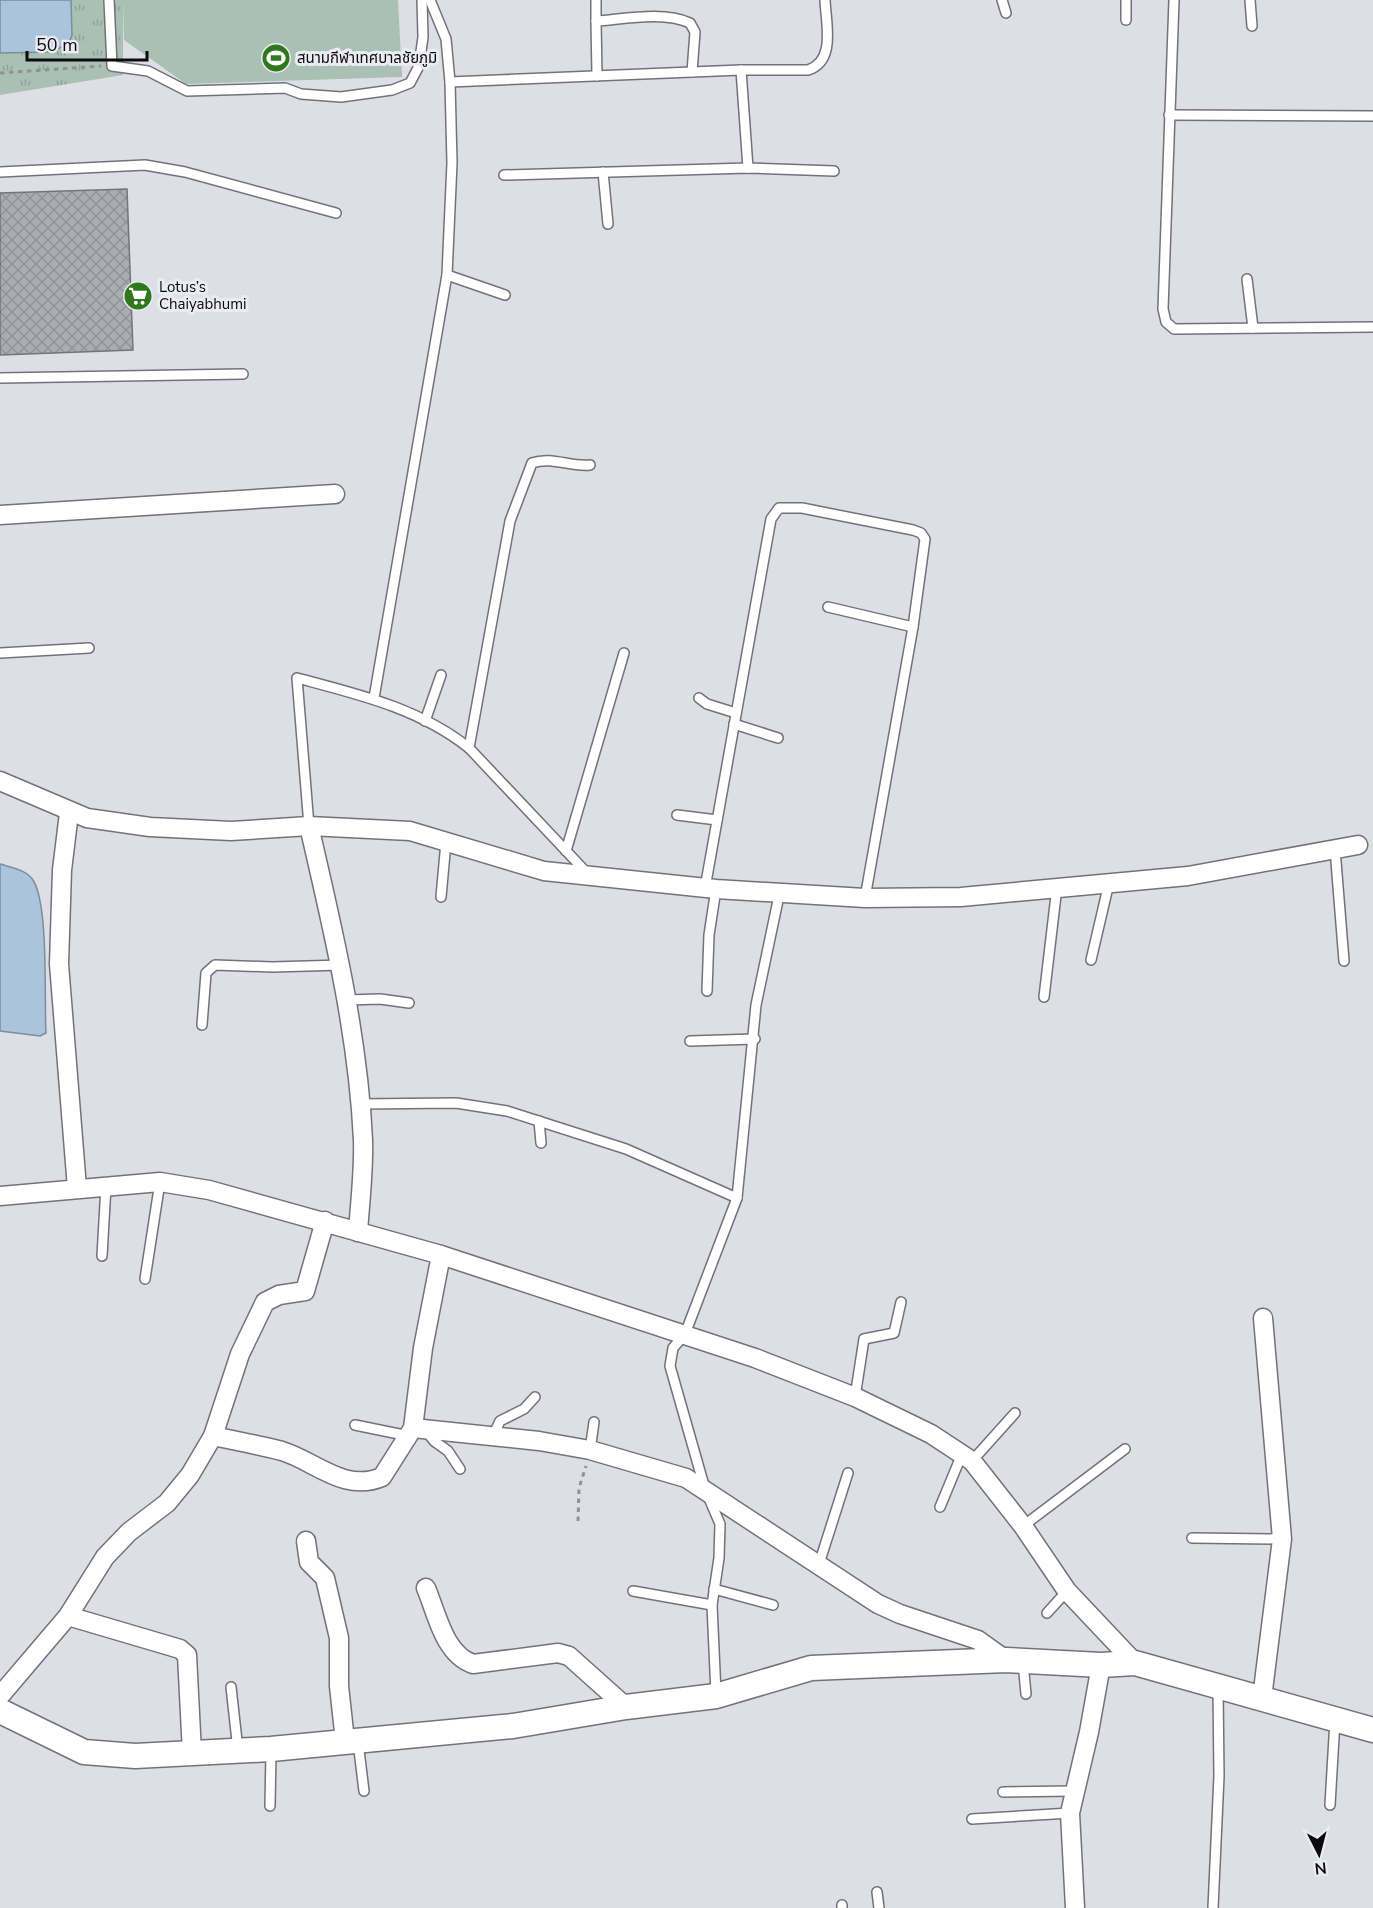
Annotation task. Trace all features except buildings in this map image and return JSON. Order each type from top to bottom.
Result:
[{"type":"street","points":[[0,514],[335,494]]},
{"type":"street","points":[[0,781],[69,813],[87,818],[185,829],[231,831],[309,826],[410,831],[543,871],[591,878],[710,889],[780,891],[866,898],[961,897],[1188,876],[1358,845]]},
{"type":"street","points":[[69,813],[61,878],[59,964],[77,1188]]},
{"type":"street","points":[[309,826],[342,965],[360,1104],[363,1142],[358,1232]]},
{"type":"street","points":[[0,1196],[160,1182],[209,1190],[441,1255],[755,1358],[855,1397],[931,1434],[967,1457],[1023,1526],[1067,1591],[1135,1663]]},
{"type":"street","points":[[0,1696],[68,1616],[105,1557],[129,1532],[167,1503],[190,1475],[213,1436],[240,1354],[265,1302],[279,1295],[305,1291],[325,1221]]},
{"type":"street","points":[[213,1436],[283,1452],[334,1477],[362,1482],[382,1477],[415,1431],[423,1348],[441,1255]]},
{"type":"street","points":[[1262,1698],[1282,1539],[1263,1318]]},
{"type":"street","points":[[415,1431],[493,1436],[590,1450],[686,1478],[878,1604],[900,1614],[978,1640],[1014,1660]]},
{"type":"street","points":[[306,1541],[309,1562],[319,1570],[327,1584],[339,1638],[339,1686],[351,1740]]},
{"type":"street","points":[[426,1588],[447,1638],[462,1660],[473,1664],[558,1653],[569,1656],[626,1707]]},
{"type":"street","points":[[68,1616],[180,1649],[188,1655],[192,1753]]},
{"type":"street","points":[[0,1711],[84,1752],[135,1756],[271,1749],[513,1726],[626,1707],[716,1696],[811,1668],[1014,1660],[1101,1665],[1135,1663],[1373,1730]]},
{"type":"street","points":[[1076,1908],[1070,1813],[1089,1732],[1101,1665]]},
{"type":"lane","points":[[109,0],[112,66],[148,71],[187,91],[285,88],[302,94],[341,98],[392,90],[410,82],[418,66],[423,37],[422,0]]},
{"type":"lane","points":[[374,698],[447,275],[452,163],[450,82],[446,39],[430,0]]},
{"type":"lane","points":[[596,0],[597,76]]},
{"type":"lane","points":[[450,82],[741,70],[808,70],[816,68],[826,54],[825,0]]},
{"type":"lane","points":[[1002,0],[1006,13]]},
{"type":"lane","points":[[1126,0],[1126,20]]},
{"type":"lane","points":[[1174,0],[1163,309],[1166,322],[1174,329],[1373,327]]},
{"type":"lane","points":[[1250,0],[1252,26]]},
{"type":"lane","points":[[596,21],[680,18],[690,23],[695,32],[692,72]]},
{"type":"lane","points":[[741,70],[748,168]]},
{"type":"lane","points":[[1169,115],[1373,116]]},
{"type":"lane","points":[[0,172],[145,165],[185,172],[336,213]]},
{"type":"lane","points":[[504,175],[748,168],[834,171]]},
{"type":"lane","points":[[603,172],[608,224]]},
{"type":"lane","points":[[447,275],[506,295]]},
{"type":"lane","points":[[1247,279],[1253,328]]},
{"type":"lane","points":[[0,378],[243,375]]},
{"type":"lane","points":[[469,748],[510,521],[532,463],[543,459],[575,467],[590,465]]},
{"type":"lane","points":[[706,991],[710,889],[717,820],[771,519],[778,508],[802,508],[921,533],[926,548],[866,898]]},
{"type":"lane","points":[[828,607],[914,627]]},
{"type":"lane","points":[[0,653],[88,648]]},
{"type":"lane","points":[[566,851],[624,653]]},
{"type":"lane","points":[[425,721],[441,675]]},
{"type":"lane","points":[[309,826],[297,678],[374,698],[425,721],[469,748],[591,878]]},
{"type":"lane","points":[[699,698],[714,707],[736,713]]},
{"type":"lane","points":[[735,724],[778,738]]},
{"type":"lane","points":[[677,815],[717,820]]},
{"type":"lane","points":[[441,897],[446,842]]},
{"type":"lane","points":[[1335,849],[1344,961]]},
{"type":"lane","points":[[1091,960],[1109,883]]},
{"type":"lane","points":[[1044,997],[1057,887]]},
{"type":"lane","points":[[716,1696],[712,1605],[719,1558],[720,1524],[705,1490],[670,1366],[673,1348],[685,1334],[737,1198],[755,1039],[756,1005],[780,891]]},
{"type":"lane","points":[[202,1025],[206,973],[215,965],[272,967],[342,965]]},
{"type":"lane","points":[[347,1000],[380,999],[409,1004]]},
{"type":"lane","points":[[690,1041],[755,1039]]},
{"type":"lane","points":[[360,1104],[456,1103],[507,1110],[626,1149],[737,1198]]},
{"type":"lane","points":[[539,1121],[541,1143]]},
{"type":"lane","points":[[145,1279],[160,1182]]},
{"type":"lane","points":[[102,1256],[106,1186]]},
{"type":"lane","points":[[855,1397],[864,1339],[894,1333],[901,1302]]},
{"type":"lane","points":[[493,1436],[500,1421],[524,1409],[535,1397]]},
{"type":"lane","points":[[940,1507],[967,1457],[1015,1413]]},
{"type":"lane","points":[[590,1450],[594,1422]]},
{"type":"lane","points":[[355,1425],[415,1431],[448,1451],[460,1469]]},
{"type":"lane","points":[[1023,1526],[1125,1449]]},
{"type":"lane","points":[[819,1564],[848,1473]]},
{"type":"lane","points":[[1192,1538],[1282,1539]]},
{"type":"lane","points":[[714,1589],[773,1605]]},
{"type":"lane","points":[[633,1591],[712,1605]]},
{"type":"lane","points":[[1047,1613],[1067,1591]]},
{"type":"lane","points":[[1014,1660],[1026,1694]]},
{"type":"lane","points":[[1213,1908],[1219,1776],[1217,1685]]},
{"type":"lane","points":[[231,1687],[238,1750]]},
{"type":"lane","points":[[1330,1805],[1335,1720]]},
{"type":"lane","points":[[351,1740],[364,1791]]},
{"type":"lane","points":[[270,1806],[271,1749]]},
{"type":"lane","points":[[1003,1792],[1074,1791]]},
{"type":"lane","points":[[972,1818],[1070,1813]]},
{"type":"lane","points":[[877,1892],[879,1908]]},
{"type":"path","points":[[0,73],[112,66]]},
{"type":"path","points":[[578,1521],[579,1488],[590,1450]]},
{"type":"green space","points":[[0,0],[123,0],[123,75],[0,95]]},
{"type":"green space","name":"สนามกีฬาเทศบาลชัยภูมิ","points":[[123,0],[398,0],[402,77],[186,84],[124,40]]},
{"type":"water","points":[[0,0],[71,0],[72,35],[69,43],[52,52],[0,53]]},
{"type":"water","points":[[0,864],[27,874],[33,880],[38,892],[42,910],[45,954],[46,1033],[40,1036],[0,1031]]},
{"type":"place","name":"สนามกีฬาเทศบาลชัยภูมิ","points":[[276,58]]},
{"type":"place","name":"Lotus’s Chaiyabhumi","points":[[138,296]]}]
